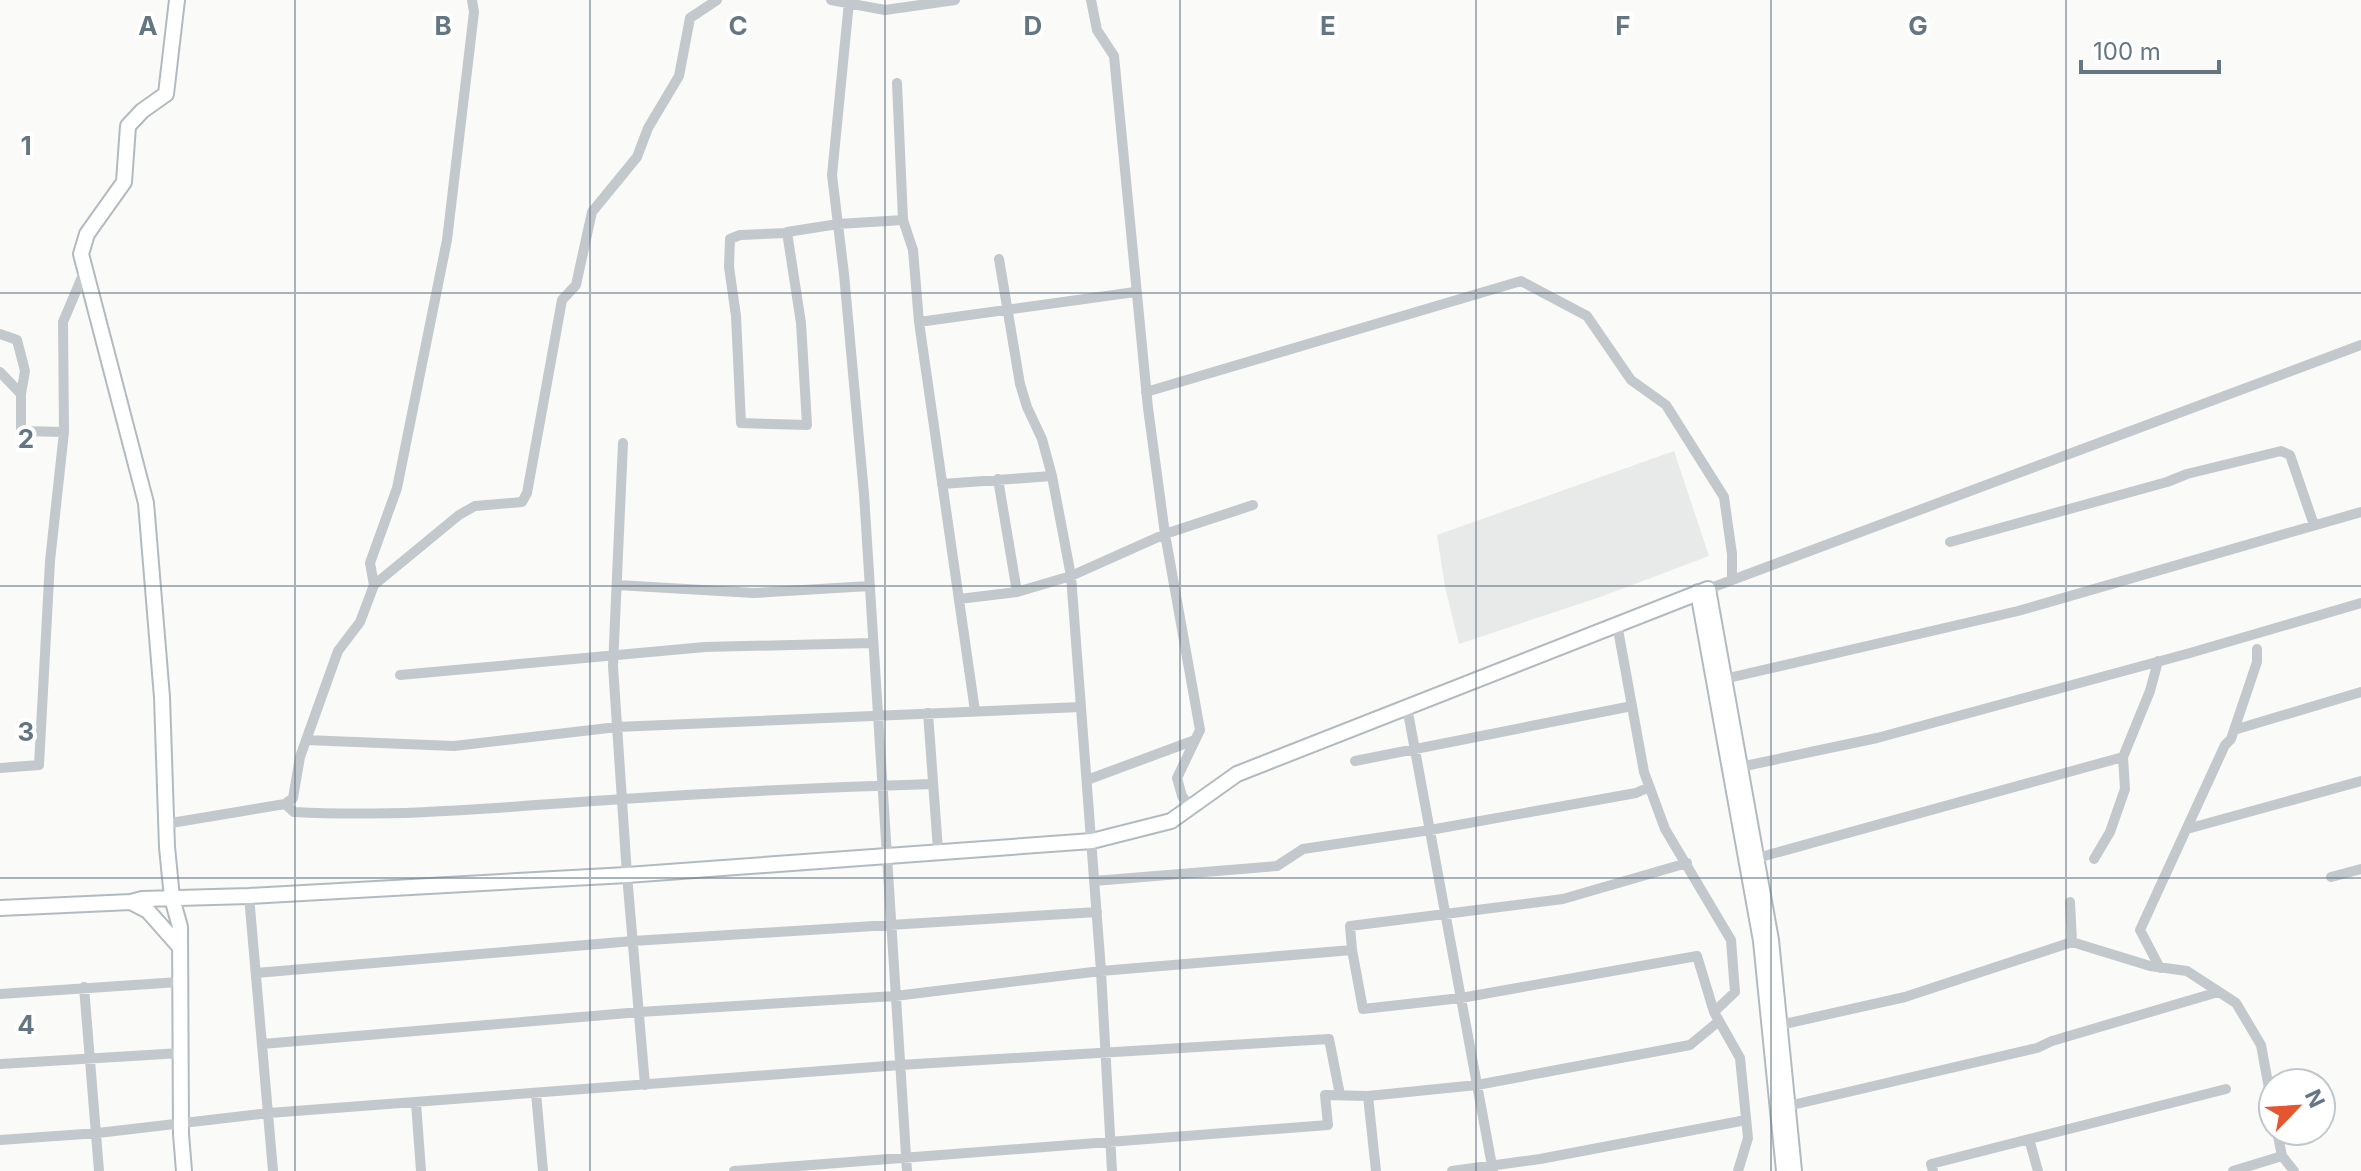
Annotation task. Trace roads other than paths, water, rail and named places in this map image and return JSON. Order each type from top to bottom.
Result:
[{"type":"street","points":[[177,0],[166,94],[142,111],[128,126],[124,182],[87,234],[81,254],[146,503],[162,697],[165,824],[172,898],[180,927],[184,1171]]},
{"type":"street","points":[[374,585],[370,563],[397,488],[447,240],[474,12],[472,0]]},
{"type":"street","points":[[165,824],[285,804],[293,798],[306,740],[338,651],[360,622],[374,585],[459,515],[475,506],[522,502],[527,493],[562,300],[576,285],[592,212],[637,157],[648,128],[679,76],[690,18],[717,0]]},
{"type":"street","points":[[831,0],[885,10],[955,0]]},
{"type":"street","points":[[1091,0],[1097,30],[1114,56],[1146,392],[1165,534],[1200,730],[1177,778],[1182,796],[1190,807]]},
{"type":"street","points":[[849,2],[832,175],[864,494],[907,1171]]},
{"type":"street","points":[[897,83],[903,220],[913,250],[919,322],[975,711]]},
{"type":"street","points":[[787,233],[801,323],[807,425],[741,423],[736,316],[729,267],[730,239],[740,235],[787,233],[838,224],[903,220]]},
{"type":"street","points":[[999,259],[1023,395],[1042,439],[1052,476],[1071,576],[1107,1052],[1112,1171]]},
{"type":"street","points":[[0,768],[39,765],[50,561],[64,432],[63,322],[85,270]]},
{"type":"street","points":[[1146,392],[1521,281],[1587,316],[1631,380],[1666,405],[1724,497],[1732,580]]},
{"type":"street","points":[[919,322],[1135,292]]},
{"type":"street","points":[[0,334],[17,340],[25,371],[21,394],[21,431],[64,432]]},
{"type":"street","points":[[0,908],[627,875],[1092,841],[1171,821],[1237,774],[1617,624],[2361,345]]},
{"type":"street","points":[[0,372],[21,394]]},
{"type":"street","points":[[623,443],[614,653],[627,875],[645,1085]]},
{"type":"street","points":[[1950,542],[2187,474],[2281,451],[2290,455],[2314,525]]},
{"type":"street","points":[[942,484],[1052,476]]},
{"type":"street","points":[[998,479],[1017,592]]},
{"type":"street","points":[[959,599],[1017,592],[1071,576],[1165,534],[1253,505]]},
{"type":"street","points":[[1724,679],[2018,611],[2361,512]]},
{"type":"street","points":[[617,585],[754,593],[869,586]]},
{"type":"street","points":[[1703,591],[1724,679],[1771,940],[1794,1171]]},
{"type":"street","points":[[1703,591],[1761,941],[1784,1171]]},
{"type":"street","points":[[1740,767],[1877,738],[2361,603]]},
{"type":"street","points":[[734,1171],[1328,1125],[1325,1095],[1368,1096],[1477,1085],[1690,1045],[1735,992],[1731,940],[1665,829],[1649,787],[1617,624]]},
{"type":"street","points":[[400,675],[614,653],[705,647],[872,643]]},
{"type":"street","points":[[2160,968],[2140,930],[2234,730],[2257,662],[2257,649]]},
{"type":"street","points":[[2094,859],[2110,832],[2125,789],[2123,757],[2150,691],[2158,661]]},
{"type":"street","points":[[2234,730],[2361,692]]},
{"type":"street","points":[[1355,761],[1632,706]]},
{"type":"street","points":[[306,740],[454,746],[617,727],[1081,707]]},
{"type":"street","points":[[1407,707],[1492,1168]]},
{"type":"street","points":[[928,713],[938,850]]},
{"type":"street","points":[[1087,780],[1195,740]]},
{"type":"street","points":[[1757,858],[2123,757]]},
{"type":"street","points":[[2187,829],[2361,781]]},
{"type":"street","points":[[285,804],[294,812],[445,812],[622,799],[933,784]]},
{"type":"street","points":[[1094,881],[1277,866],[1303,849],[1430,830],[1636,793],[1649,787]]},
{"type":"street","points":[[1687,863],[1563,899],[1350,926],[1352,950],[1363,1009],[1461,998],[1697,956],[1717,1016],[1740,1058],[1748,1138],[1738,1171]]},
{"type":"street","points":[[2331,877],[2361,869]]},
{"type":"street","points":[[249,896],[273,1171]]},
{"type":"street","points":[[131,902],[148,911],[179,946]]},
{"type":"street","points":[[2070,902],[2072,942]]},
{"type":"street","points":[[256,973],[633,941],[1097,912]]},
{"type":"street","points":[[1780,1025],[1905,997],[2072,942],[2127,960],[2187,971],[2236,1003],[2261,1045],[2265,1067]]},
{"type":"street","points":[[262,1044],[640,1012],[895,996],[1101,971],[1352,950]]},
{"type":"street","points":[[0,994],[179,982]]},
{"type":"street","points":[[84,987],[99,1171]]},
{"type":"street","points":[[1788,1106],[2037,1048],[2218,992]]},
{"type":"street","points":[[0,1140],[98,1133],[269,1113],[900,1065],[1329,1039],[1340,1095]]},
{"type":"street","points":[[0,1064],[181,1053]]},
{"type":"street","points":[[1933,1171],[1931,1164],[2226,1089]]},
{"type":"street","points":[[536,1093],[543,1171]]},
{"type":"street","points":[[1368,1096],[1376,1171]]},
{"type":"street","points":[[416,1103],[421,1171]]},
{"type":"street","points":[[1452,1171],[1492,1168],[1746,1120]]},
{"type":"street","points":[[2029,1139],[2038,1171]]},
{"type":"street","points":[[2280,1147],[2282,1156],[2294,1171]]},
{"type":"street","points":[[2233,1171],[2282,1156]]}]
